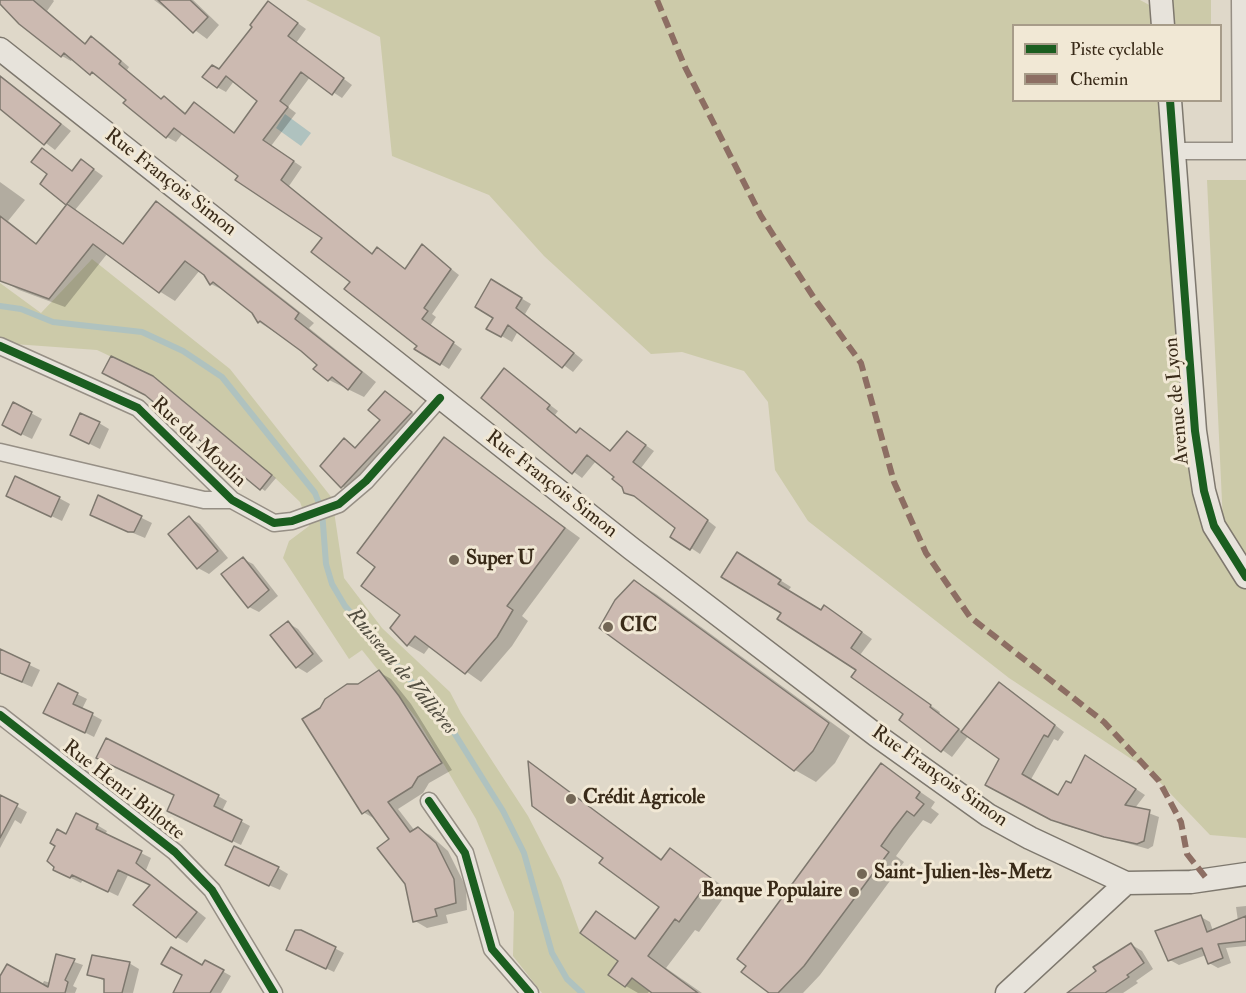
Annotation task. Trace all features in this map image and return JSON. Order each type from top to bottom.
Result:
[{"type":"main road","points":[[1161,0],[1163,24]]},
{"type":"main road","name":"Rue François Simon","points":[[0,50],[641,556],[876,735],[988,815],[1030,838],[1126,883]]},
{"type":"main road","name":"Avenue de Lyon","points":[[1170,102],[1183,247],[1195,431],[1204,491],[1214,526],[1246,577]]},
{"type":"main road","points":[[1006,993],[1126,883],[1191,882],[1246,874]]},
{"type":"street","points":[[1174,151],[1243,151],[1240,0]]},
{"type":"street","name":"Rue du Moulin","points":[[0,346],[138,408],[232,500],[274,523],[292,521],[339,504],[366,481],[440,398]]},
{"type":"street","points":[[0,452],[204,500],[232,500]]},
{"type":"street","name":"Rue Henri Billotte","points":[[0,715],[175,852],[205,882],[274,993]]},
{"type":"street","points":[[429,801],[465,852],[492,950],[530,993]]},
{"type":"shaded area","points":[[306,0],[1140,0],[1166,14],[1167,0],[1211,0],[1211,24],[1012,24],[1012,102],[1159,102],[1185,453],[1223,523],[1207,180],[1246,180],[1246,838],[1210,835],[1148,770],[1009,678],[808,521],[775,470],[768,402],[744,371],[682,352],[651,354],[544,256],[489,195],[392,156],[380,37]]},
{"type":"shaded area","points":[[285,114],[311,133],[301,146],[276,128]]},
{"type":"shaded area","points":[[92,259],[230,369],[332,498],[344,578],[382,628],[450,692],[461,713],[528,816],[561,880],[580,933],[618,961],[608,975],[625,987],[632,978],[652,993],[542,993],[513,956],[514,912],[476,819],[417,719],[362,650],[349,659],[283,558],[289,541],[309,526],[300,502],[272,475],[154,377],[97,350],[0,343],[0,283],[41,313]]},
{"type":"building","points":[[0,0],[33,0],[85,44],[91,36],[121,61],[119,64],[161,99],[164,96],[185,114],[194,102],[234,133],[257,101],[226,76],[217,88],[202,77],[212,65],[219,69],[252,27],[250,25],[268,1],[298,23],[288,36],[344,78],[332,95],[301,72],[280,101],[288,107],[263,140],[294,161],[281,180],[372,254],[377,247],[405,269],[422,244],[451,269],[424,308],[428,311],[422,319],[454,342],[440,365],[414,349],[417,346],[344,289],[350,282],[311,252],[322,238],[235,180],[238,176],[174,128],[166,138],[123,103],[126,100],[92,72],[90,75],[64,53],[61,57],[19,24],[0,4]]},
{"type":"building","points":[[158,0],[190,0],[208,17],[193,33]]},
{"type":"building","points":[[0,76],[61,124],[44,145],[0,109]]},
{"type":"building","points":[[42,148],[72,171],[81,159],[94,169],[66,205],[40,184],[47,174],[31,162]]},
{"type":"building","points":[[156,201],[299,313],[295,319],[362,372],[348,390],[332,377],[328,381],[313,369],[317,365],[301,351],[260,321],[258,323],[252,313],[213,282],[210,285],[204,275],[185,261],[159,293],[93,244],[49,299],[0,281],[0,216],[36,244],[67,204],[123,244]]},
{"type":"building","points":[[491,279],[522,298],[516,308],[574,353],[562,368],[508,325],[501,337],[486,329],[493,318],[475,307]]},
{"type":"building","points":[[111,356],[153,376],[272,475],[260,490],[145,395],[102,373]]},
{"type":"building","points":[[504,368],[550,405],[547,409],[576,433],[580,428],[610,451],[627,431],[646,445],[633,462],[708,520],[690,550],[670,537],[675,528],[634,496],[624,493],[622,487],[612,479],[614,477],[587,455],[572,474],[481,398]]},
{"type":"building","points":[[385,391],[412,412],[341,488],[320,466],[344,438],[355,448],[380,420],[368,410]]},
{"type":"building","points":[[13,402],[32,412],[21,435],[2,425]]},
{"type":"building","points":[[80,413],[100,422],[89,444],[70,435]]},
{"type":"building","name":"Super U","points":[[444,437],[565,528],[507,606],[513,610],[497,637],[465,674],[415,636],[407,646],[390,628],[400,615],[361,586],[375,567],[357,553]]},
{"type":"building","points":[[15,476],[60,497],[51,517],[6,496]]},
{"type":"building","points":[[98,495],[142,516],[134,532],[128,532],[90,515]]},
{"type":"building","points":[[189,516],[218,551],[197,569],[168,534]]},
{"type":"building","points":[[737,552],[781,580],[778,584],[821,610],[824,605],[862,632],[851,648],[931,705],[930,707],[959,729],[941,752],[899,720],[903,714],[851,677],[856,670],[777,619],[781,613],[721,577]]},
{"type":"building","points":[[243,557],[269,590],[248,608],[221,574]]},
{"type":"building","points":[[634,580],[829,723],[813,751],[794,771],[599,628],[615,600]]},
{"type":"building","points":[[288,621],[313,654],[296,668],[270,635]]},
{"type":"building","points":[[0,649],[30,663],[22,682],[0,673]]},
{"type":"building","points":[[379,670],[399,696],[442,763],[418,777],[412,787],[388,802],[410,832],[418,827],[436,843],[454,879],[456,903],[435,909],[437,916],[413,922],[405,884],[377,848],[389,839],[368,810],[362,814],[302,719],[320,708],[325,699],[347,684],[358,684]]},
{"type":"building","points":[[999,682],[1055,725],[1048,737],[1044,735],[1022,774],[1058,795],[1066,781],[1071,783],[1085,755],[1136,789],[1125,805],[1150,810],[1144,841],[1137,844],[1104,837],[1051,820],[985,785],[999,759],[961,732]]},
{"type":"building","points":[[58,683],[78,693],[73,704],[93,713],[85,733],[43,713]]},
{"type":"building","points":[[106,738],[219,795],[214,806],[242,820],[232,842],[167,811],[174,795],[96,758]]},
{"type":"building","points":[[528,761],[661,860],[670,848],[711,878],[679,922],[675,919],[648,956],[698,993],[652,993],[632,978],[625,987],[608,975],[618,961],[580,933],[596,911],[635,939],[659,907],[599,863],[603,858],[532,806]]},
{"type":"building","points":[[881,763],[920,792],[916,798],[924,804],[914,816],[907,811],[893,829],[881,846],[889,852],[804,966],[778,993],[769,993],[741,972],[746,966],[737,959]]},
{"type":"building","points":[[0,795],[18,804],[0,838]]},
{"type":"building","points":[[76,813],[98,824],[96,829],[142,851],[136,863],[197,912],[176,938],[133,905],[150,885],[118,870],[108,892],[72,875],[70,878],[53,870],[54,867],[47,861],[55,846],[50,843],[57,829],[66,834]]},
{"type":"building","points":[[234,846],[279,867],[269,886],[225,865]]},
{"type":"building","points":[[1201,915],[1207,932],[1246,916],[1246,941],[1218,944],[1223,958],[1208,964],[1202,948],[1168,961],[1155,931]]},
{"type":"building","points":[[295,930],[301,930],[336,947],[326,969],[286,950]]},
{"type":"building","points":[[1131,943],[1144,963],[1127,975],[1129,977],[1105,993],[1067,993],[1096,971],[1093,967]]},
{"type":"building","points":[[171,947],[202,965],[205,960],[224,970],[210,993],[173,993],[182,975],[161,964]]},
{"type":"building","points":[[56,954],[75,959],[65,980],[68,982],[65,993],[0,993],[0,976],[7,964],[48,987]]},
{"type":"building","points":[[92,955],[130,962],[122,993],[104,993],[104,979],[87,975]]},
{"type":"waterway","name":"Ruisseau de Vallières","points":[[0,306],[21,309],[53,322],[142,332],[183,351],[222,377],[315,493],[322,511],[326,564],[332,584],[345,606],[448,723],[503,811],[524,853],[552,953],[567,979],[582,993]]},
{"type":"marked path","points":[[657,0],[685,67],[761,216],[814,298],[861,363],[894,482],[926,553],[970,617],[1104,722],[1159,781],[1181,822],[1187,854],[1207,879]]},
{"type":"cycle path","points":[[1170,102],[1195,431],[1204,491],[1214,526],[1246,577]]},
{"type":"cycle path","points":[[0,346],[138,408],[232,500],[274,523],[292,521],[339,504],[366,481],[440,398]]},
{"type":"cycle path","points":[[0,715],[175,852],[212,890],[274,993]]},
{"type":"cycle path","points":[[429,801],[465,853],[492,949],[530,993]]},
{"type":"place","name":"Super U","points":[[454,560]]},
{"type":"place","name":"CIC","points":[[608,627]]},
{"type":"place","name":"Crédit Agricole","points":[[571,799]]},
{"type":"place","name":"Saint-Julien-lès-Metz","points":[[862,874]]},
{"type":"place","name":"Banque Populaire","points":[[854,892]]}]
